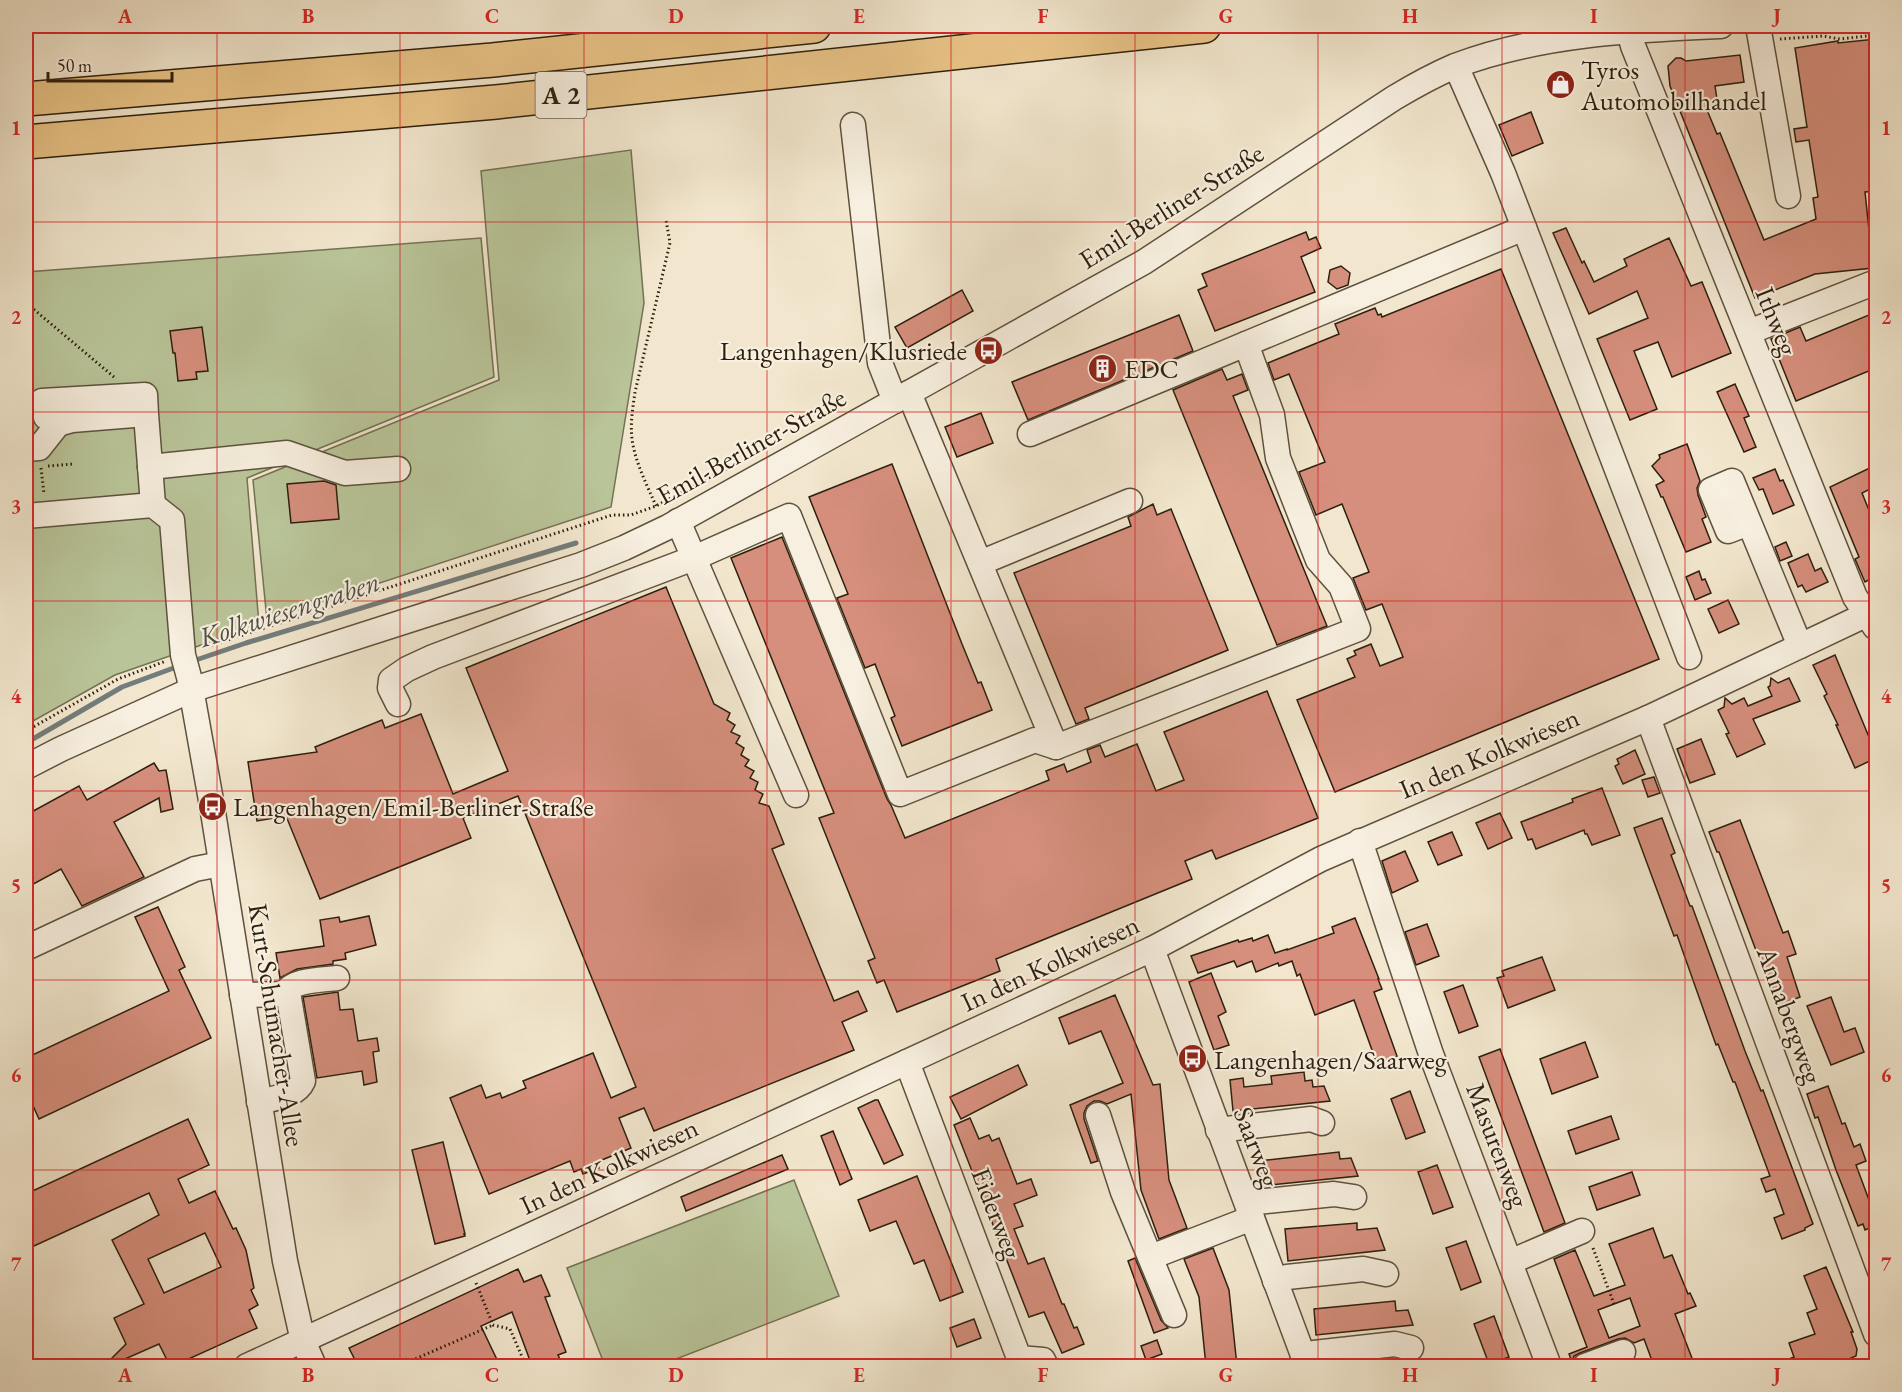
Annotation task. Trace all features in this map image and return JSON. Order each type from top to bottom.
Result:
[{"type":"highway","name":"A 2","points":[[26,99],[494,60],[814,26]]},
{"type":"highway","name":"A 2","points":[[26,142],[496,102],[1204,26]]},
{"type":"street","name":"Emil-Berliner-Straße","points":[[26,767],[61,749],[188,674],[581,565],[624,548],[678,521],[1144,262],[1394,98],[1456,66],[1493,54],[1569,38],[1721,26]]},
{"type":"street","points":[[1758,26],[1788,195]]},
{"type":"street","name":"Ithweg","points":[[1629,32],[1635,52],[1855,597],[1873,618]]},
{"type":"street","points":[[1456,66],[1524,228],[1689,657]]},
{"type":"street","points":[[853,125],[880,363],[902,397],[980,563],[1056,747]]},
{"type":"street","points":[[1030,434],[1524,228]]},
{"type":"street","points":[[1749,332],[1871,284]]},
{"type":"street","points":[[398,704],[390,688],[391,680],[407,669],[694,558],[789,516],[900,794],[1035,740],[1056,747],[1358,629],[1341,586],[1318,560],[1278,458],[1272,415],[1246,344]]},
{"type":"street","points":[[36,515],[153,505],[145,394],[42,401],[46,417],[58,424]]},
{"type":"street","points":[[26,449],[39,448],[58,424],[72,420],[146,414]]},
{"type":"street","points":[[150,467],[287,453],[345,473],[398,469]]},
{"type":"street","points":[[980,563],[1130,501]]},
{"type":"street","name":"Kurt-Schumacher-Allee","points":[[153,505],[172,520],[188,674],[285,1261],[303,1341],[314,1366]]},
{"type":"street","points":[[678,521],[795,795]]},
{"type":"street","points":[[1749,524],[1800,646]]},
{"type":"street","name":"In den Kolkwiesen","points":[[247,1366],[1152,949],[1321,859],[1360,841],[1648,718],[1800,646],[1873,618]]},
{"type":"street","name":"Annabergweg","points":[[1648,718],[1876,1334]]},
{"type":"street","name":"Masurenweg","points":[[1360,841],[1431,1054],[1549,1366]]},
{"type":"street","points":[[26,948],[195,870],[221,864]]},
{"type":"street","name":"Saarweg","points":[[1152,949],[1305,1362]]},
{"type":"street","points":[[285,994],[288,988],[298,984],[337,978]]},
{"type":"street","points":[[242,995],[285,994],[289,998],[303,1081],[301,1086],[287,1095],[259,1102]]},
{"type":"street","name":"Eiderweg","points":[[907,1062],[1019,1358],[1043,1360],[1046,1366]]},
{"type":"street","points":[[1098,1115],[1123,1192],[1174,1315]]},
{"type":"street","points":[[1218,1130],[1311,1119],[1322,1124]]},
{"type":"street","points":[[1151,1257],[1250,1211],[1334,1194],[1354,1197]]},
{"type":"street","points":[[1510,1262],[1582,1231]]},
{"type":"street","points":[[1275,1281],[1287,1277],[1363,1269],[1386,1274]]},
{"type":"street","points":[[1305,1362],[1314,1353],[1395,1344],[1411,1348]]},
{"type":"street","points":[[1585,1366],[1623,1352]]},
{"type":"path","points":[[656,506],[635,455],[632,415],[635,392],[670,243],[666,220]]},
{"type":"path","points":[[26,305],[114,377],[119,396]]},
{"type":"path","points":[[26,731],[118,679],[188,674],[612,515],[631,514],[656,506],[744,460]]},
{"type":"path","points":[[36,515],[41,467],[73,464]]},
{"type":"path","points":[[1582,1231],[1594,1249],[1614,1304]]},
{"type":"path","points":[[468,1263],[493,1324]]},
{"type":"path","points":[[399,1366],[493,1324],[510,1329],[526,1366]]},
{"type":"green space","points":[[631,150],[644,303],[611,507],[267,620],[253,480],[499,380],[481,171]]},
{"type":"green space","points":[[481,238],[494,377],[247,478],[259,625],[115,675],[26,725],[26,272]]},
{"type":"green space","points":[[794,1180],[839,1296],[658,1366],[605,1366],[567,1268]]},
{"type":"building","points":[[1876,39],[1876,191],[1865,192],[1873,268],[1815,274],[1755,298],[1670,86],[1668,66],[1676,58],[1686,61],[1740,55],[1744,82],[1715,86],[1718,106],[1707,110],[1717,134],[1720,133],[1764,240],[1816,219],[1813,198],[1818,197],[1809,140],[1796,142],[1794,129],[1807,127],[1795,48],[1838,41],[1838,43]]},
{"type":"building","points":[[1531,112],[1543,143],[1512,156],[1499,125]]},
{"type":"building","points":[[1566,228],[1582,263],[1584,261],[1594,282],[1627,266],[1624,259],[1669,238],[1691,286],[1702,282],[1731,353],[1672,377],[1658,342],[1634,351],[1657,409],[1630,420],[1597,339],[1648,318],[1637,291],[1589,314],[1553,233]]},
{"type":"building","points":[[1306,232],[1309,240],[1316,237],[1321,248],[1301,257],[1315,292],[1215,331],[1198,290],[1207,286],[1202,274]]},
{"type":"building","points":[[1341,266],[1350,273],[1348,285],[1337,289],[1328,282],[1330,270]]},
{"type":"building","points":[[1501,269],[1659,659],[1335,792],[1297,700],[1355,677],[1347,659],[1356,655],[1354,651],[1371,644],[1380,666],[1403,657],[1382,604],[1366,610],[1353,578],[1369,572],[1342,504],[1316,515],[1299,472],[1325,462],[1289,374],[1274,380],[1268,363],[1339,334],[1335,324],[1375,308],[1378,315],[1381,314],[1382,317]]},
{"type":"building","points":[[962,290],[973,311],[907,348],[895,327]]},
{"type":"building","points":[[1876,312],[1876,368],[1796,401],[1771,339],[1800,327],[1806,341]]},
{"type":"building","name":"EDC","points":[[1179,315],[1193,351],[1028,420],[1012,382]]},
{"type":"building","points":[[202,327],[208,371],[196,372],[197,379],[178,381],[170,331]]},
{"type":"building","points":[[1222,369],[1227,380],[1242,374],[1248,390],[1233,396],[1327,626],[1277,645],[1173,390]]},
{"type":"building","points":[[1735,384],[1749,416],[1744,418],[1756,447],[1744,452],[1717,392]]},
{"type":"building","points":[[981,413],[993,443],[957,457],[945,427]]},
{"type":"building","points":[[1687,444],[1700,481],[1697,488],[1698,495],[1706,517],[1702,519],[1711,542],[1686,552],[1656,485],[1664,481],[1652,466],[1660,458],[1659,455]]},
{"type":"building","points":[[892,464],[962,644],[992,710],[902,746],[891,718],[895,716],[875,664],[865,668],[837,598],[848,594],[809,497]]},
{"type":"building","points":[[1876,465],[1876,486],[1862,493],[1873,520],[1876,519],[1876,576],[1865,582],[1855,559],[1859,557],[1830,487]]},
{"type":"building","points":[[1775,469],[1780,481],[1783,480],[1794,505],[1773,514],[1763,489],[1759,490],[1753,478]]},
{"type":"building","points":[[324,481],[336,485],[339,519],[291,523],[287,484]]},
{"type":"building","points":[[1153,504],[1157,515],[1171,509],[1228,650],[1085,708],[1089,719],[1076,724],[1014,573],[1131,526],[1128,517]]},
{"type":"building","points":[[782,537],[887,799],[905,838],[1049,780],[1046,771],[1064,764],[1067,772],[1091,762],[1087,750],[1100,745],[1105,757],[1137,744],[1156,791],[1184,780],[1164,732],[1267,691],[1318,818],[1216,859],[1212,850],[1185,861],[1192,879],[996,959],[1000,971],[897,1012],[884,980],[877,983],[868,961],[875,958],[819,818],[834,813],[731,558]]},
{"type":"building","points":[[1786,542],[1792,556],[1780,561],[1775,547]]},
{"type":"building","points":[[1808,554],[1815,571],[1821,568],[1828,582],[1806,592],[1802,585],[1798,587],[1788,563]]},
{"type":"building","points":[[1699,571],[1711,593],[1695,600],[1686,577]]},
{"type":"building","points":[[666,587],[714,704],[730,713],[727,720],[735,725],[731,732],[740,736],[736,743],[744,748],[741,755],[749,760],[745,766],[754,771],[750,778],[758,782],[755,790],[763,794],[759,803],[769,806],[784,844],[772,849],[834,1001],[858,991],[867,1011],[842,1022],[854,1050],[654,1131],[644,1108],[619,1118],[631,1148],[597,1162],[599,1168],[583,1174],[581,1169],[574,1172],[570,1161],[489,1194],[450,1098],[481,1085],[486,1098],[500,1093],[502,1098],[526,1088],[523,1081],[593,1053],[611,1098],[636,1087],[518,796],[463,818],[471,838],[320,899],[286,816],[257,821],[248,762],[317,752],[315,747],[382,720],[385,728],[421,714],[453,794],[508,771],[466,668]]},
{"type":"building","points":[[1728,600],[1739,624],[1719,633],[1708,609]]},
{"type":"building","points":[[1835,655],[1876,754],[1876,758],[1855,768],[1824,696],[1827,694],[1813,665]]},
{"type":"building","points":[[1771,678],[1778,683],[1789,678],[1800,701],[1753,719],[1765,744],[1737,757],[1718,710],[1724,707],[1725,698],[1732,704],[1744,698],[1748,706],[1772,696],[1768,687]]},
{"type":"building","points":[[1701,739],[1715,774],[1690,783],[1677,749]]},
{"type":"building","points":[[1635,750],[1645,774],[1623,784],[1615,766],[1619,764],[1617,759]]},
{"type":"building","points":[[154,763],[159,771],[166,770],[173,809],[161,812],[159,798],[114,822],[144,877],[82,906],[61,869],[26,888],[26,815],[79,786],[87,800]]},
{"type":"building","points":[[1654,777],[1660,793],[1648,797],[1642,780]]},
{"type":"building","points":[[1602,788],[1620,835],[1592,845],[1584,830],[1536,849],[1532,839],[1528,840],[1521,822]]},
{"type":"building","points":[[1500,813],[1512,838],[1488,849],[1476,823]]},
{"type":"building","points":[[1662,818],[1675,853],[1671,855],[1813,1224],[1805,1230],[1782,1239],[1774,1218],[1784,1214],[1775,1189],[1766,1192],[1761,1179],[1770,1176],[1735,1082],[1733,1082],[1718,1044],[1716,1045],[1677,935],[1674,936],[1634,828]]},
{"type":"building","points":[[1740,820],[1783,933],[1788,931],[1796,954],[1787,957],[1800,997],[1782,1004],[1780,999],[1775,1001],[1719,852],[1709,832]]},
{"type":"building","points":[[1452,832],[1462,855],[1438,865],[1428,842]]},
{"type":"building","points":[[1405,851],[1418,881],[1392,893],[1382,861]]},
{"type":"building","points":[[158,907],[185,967],[179,970],[211,1038],[39,1119],[26,1090],[26,1058],[169,991],[135,917]]},
{"type":"building","points":[[369,916],[376,945],[345,953],[346,959],[333,961],[333,964],[297,969],[280,978],[276,953],[324,946],[320,920],[339,917],[340,922]]},
{"type":"building","points":[[1355,918],[1379,979],[1382,989],[1374,992],[1397,1056],[1377,1064],[1354,1000],[1315,1015],[1300,974],[1297,976],[1292,961],[1279,966],[1278,963],[1256,972],[1252,961],[1237,967],[1234,961],[1198,973],[1191,956],[1238,940],[1239,942],[1252,938],[1253,941],[1268,935],[1275,953],[1334,933],[1332,927]]},
{"type":"building","points":[[1427,924],[1439,956],[1416,965],[1405,932]]},
{"type":"building","points":[[1542,957],[1555,990],[1508,1008],[1497,978],[1504,976],[1502,971]]},
{"type":"building","points":[[1211,973],[1226,1012],[1218,1016],[1229,1045],[1214,1050],[1189,982]]},
{"type":"building","points":[[1463,985],[1478,1026],[1459,1033],[1444,992]]},
{"type":"building","points":[[338,992],[340,1010],[353,1009],[358,1041],[377,1038],[379,1051],[373,1052],[377,1082],[364,1085],[362,1071],[317,1078],[303,997]]},
{"type":"building","points":[[1115,995],[1153,1085],[1160,1084],[1169,1180],[1187,1228],[1159,1239],[1141,1190],[1131,1094],[1107,1104],[1094,1101],[1087,1106],[1084,1119],[1098,1161],[1091,1163],[1070,1105],[1123,1083],[1101,1031],[1069,1044],[1059,1018]]},
{"type":"building","points":[[1831,997],[1844,1032],[1855,1028],[1864,1052],[1831,1065],[1807,1006]]},
{"type":"building","points":[[1585,1042],[1598,1077],[1552,1094],[1540,1059]]},
{"type":"building","points":[[1500,1049],[1565,1223],[1544,1232],[1479,1057]]},
{"type":"building","points":[[1018,1065],[1027,1085],[961,1119],[950,1097]]},
{"type":"building","points":[[1304,1072],[1305,1081],[1312,1080],[1313,1087],[1324,1086],[1330,1101],[1233,1111],[1230,1080],[1243,1078],[1244,1087],[1272,1084],[1271,1076]]},
{"type":"building","points":[[1828,1086],[1842,1124],[1845,1123],[1854,1147],[1860,1144],[1866,1161],[1856,1165],[1869,1200],[1876,1197],[1876,1225],[1865,1230],[1863,1224],[1858,1226],[1818,1117],[1815,1118],[1807,1094]]},
{"type":"building","points":[[1410,1091],[1425,1132],[1406,1139],[1391,1099]]},
{"type":"building","points":[[878,1100],[903,1155],[884,1164],[858,1108]]},
{"type":"building","points":[[1611,1116],[1619,1139],[1576,1154],[1568,1131]]},
{"type":"building","points":[[970,1118],[979,1139],[989,1135],[992,1141],[999,1138],[1017,1184],[1031,1179],[1037,1195],[1014,1204],[1023,1226],[1014,1229],[1028,1264],[1044,1258],[1062,1304],[1074,1328],[1077,1327],[1084,1344],[1062,1353],[1044,1312],[1029,1317],[954,1125]]},
{"type":"building","points":[[188,1119],[209,1165],[178,1179],[189,1203],[215,1191],[233,1229],[236,1228],[246,1250],[254,1288],[251,1290],[258,1305],[249,1310],[257,1328],[173,1366],[170,1366],[159,1344],[109,1366],[104,1366],[126,1344],[114,1318],[144,1304],[112,1240],[159,1215],[149,1193],[34,1246],[26,1229],[26,1194]],"holes":[[[205,1233],[221,1267],[164,1293],[148,1259]]]},
{"type":"building","points":[[833,1131],[852,1179],[840,1185],[821,1136]]},
{"type":"building","points":[[443,1142],[465,1236],[435,1244],[412,1150]]},
{"type":"building","points":[[1339,1152],[1340,1159],[1351,1158],[1358,1176],[1260,1186],[1258,1161]]},
{"type":"building","points":[[782,1155],[788,1169],[686,1211],[681,1197]]},
{"type":"building","points":[[1437,1165],[1453,1207],[1433,1214],[1418,1172]]},
{"type":"building","points":[[1632,1172],[1640,1195],[1597,1210],[1589,1187]]},
{"type":"building","points":[[917,1176],[963,1292],[940,1301],[924,1260],[914,1264],[896,1221],[870,1231],[858,1200]]},
{"type":"building","points":[[1357,1223],[1357,1230],[1377,1228],[1385,1250],[1288,1261],[1285,1229]]},
{"type":"building","points":[[1653,1228],[1664,1258],[1672,1255],[1688,1294],[1690,1293],[1696,1306],[1675,1314],[1695,1366],[1654,1366],[1644,1339],[1634,1343],[1625,1338],[1580,1353],[1574,1356],[1572,1362],[1569,1354],[1587,1347],[1554,1259],[1575,1250],[1594,1296],[1625,1285],[1609,1244]],"holes":[[[1630,1298],[1640,1326],[1609,1338],[1598,1310]]]},
{"type":"building","points":[[1466,1241],[1481,1282],[1461,1290],[1446,1248]]},
{"type":"building","points":[[1213,1248],[1229,1290],[1237,1366],[1206,1366],[1199,1297],[1184,1259]]},
{"type":"building","points":[[1135,1258],[1161,1320],[1168,1328],[1154,1333],[1128,1261]]},
{"type":"building","points":[[1826,1267],[1853,1332],[1851,1332],[1857,1349],[1856,1356],[1837,1364],[1836,1359],[1818,1366],[1771,1366],[1794,1357],[1789,1343],[1815,1334],[1807,1313],[1817,1309],[1804,1276]]},
{"type":"building","points":[[518,1269],[524,1282],[541,1275],[550,1296],[545,1297],[566,1352],[558,1355],[563,1366],[532,1366],[512,1312],[481,1326],[500,1366],[388,1366],[385,1362],[376,1366],[358,1366],[349,1348]]},
{"type":"building","points":[[1395,1301],[1396,1311],[1408,1310],[1413,1325],[1316,1335],[1314,1309]]},
{"type":"building","points":[[1494,1316],[1509,1357],[1489,1364],[1474,1324]]},
{"type":"building","points":[[974,1319],[981,1338],[957,1347],[950,1328]]},
{"type":"building","points":[[1157,1340],[1162,1354],[1146,1360],[1141,1346]]},
{"type":"waterway","name":"Kolkwiesengraben","points":[[190,662],[576,543]]},
{"type":"waterway","name":"Kolkwiesengraben","points":[[26,743],[122,687],[179,666]]},
{"type":"place","name":"Tyros Automobilhandel","points":[[1560,85]]},
{"type":"place","name":"Langenhagen/Klusriede","points":[[988,350]]},
{"type":"place","name":"EDC","points":[[1103,368]]},
{"type":"place","name":"Langenhagen/Emil-Berliner-Straße","points":[[212,806]]},
{"type":"place","name":"Langenhagen/Saarweg","points":[[1193,1059]]}]
